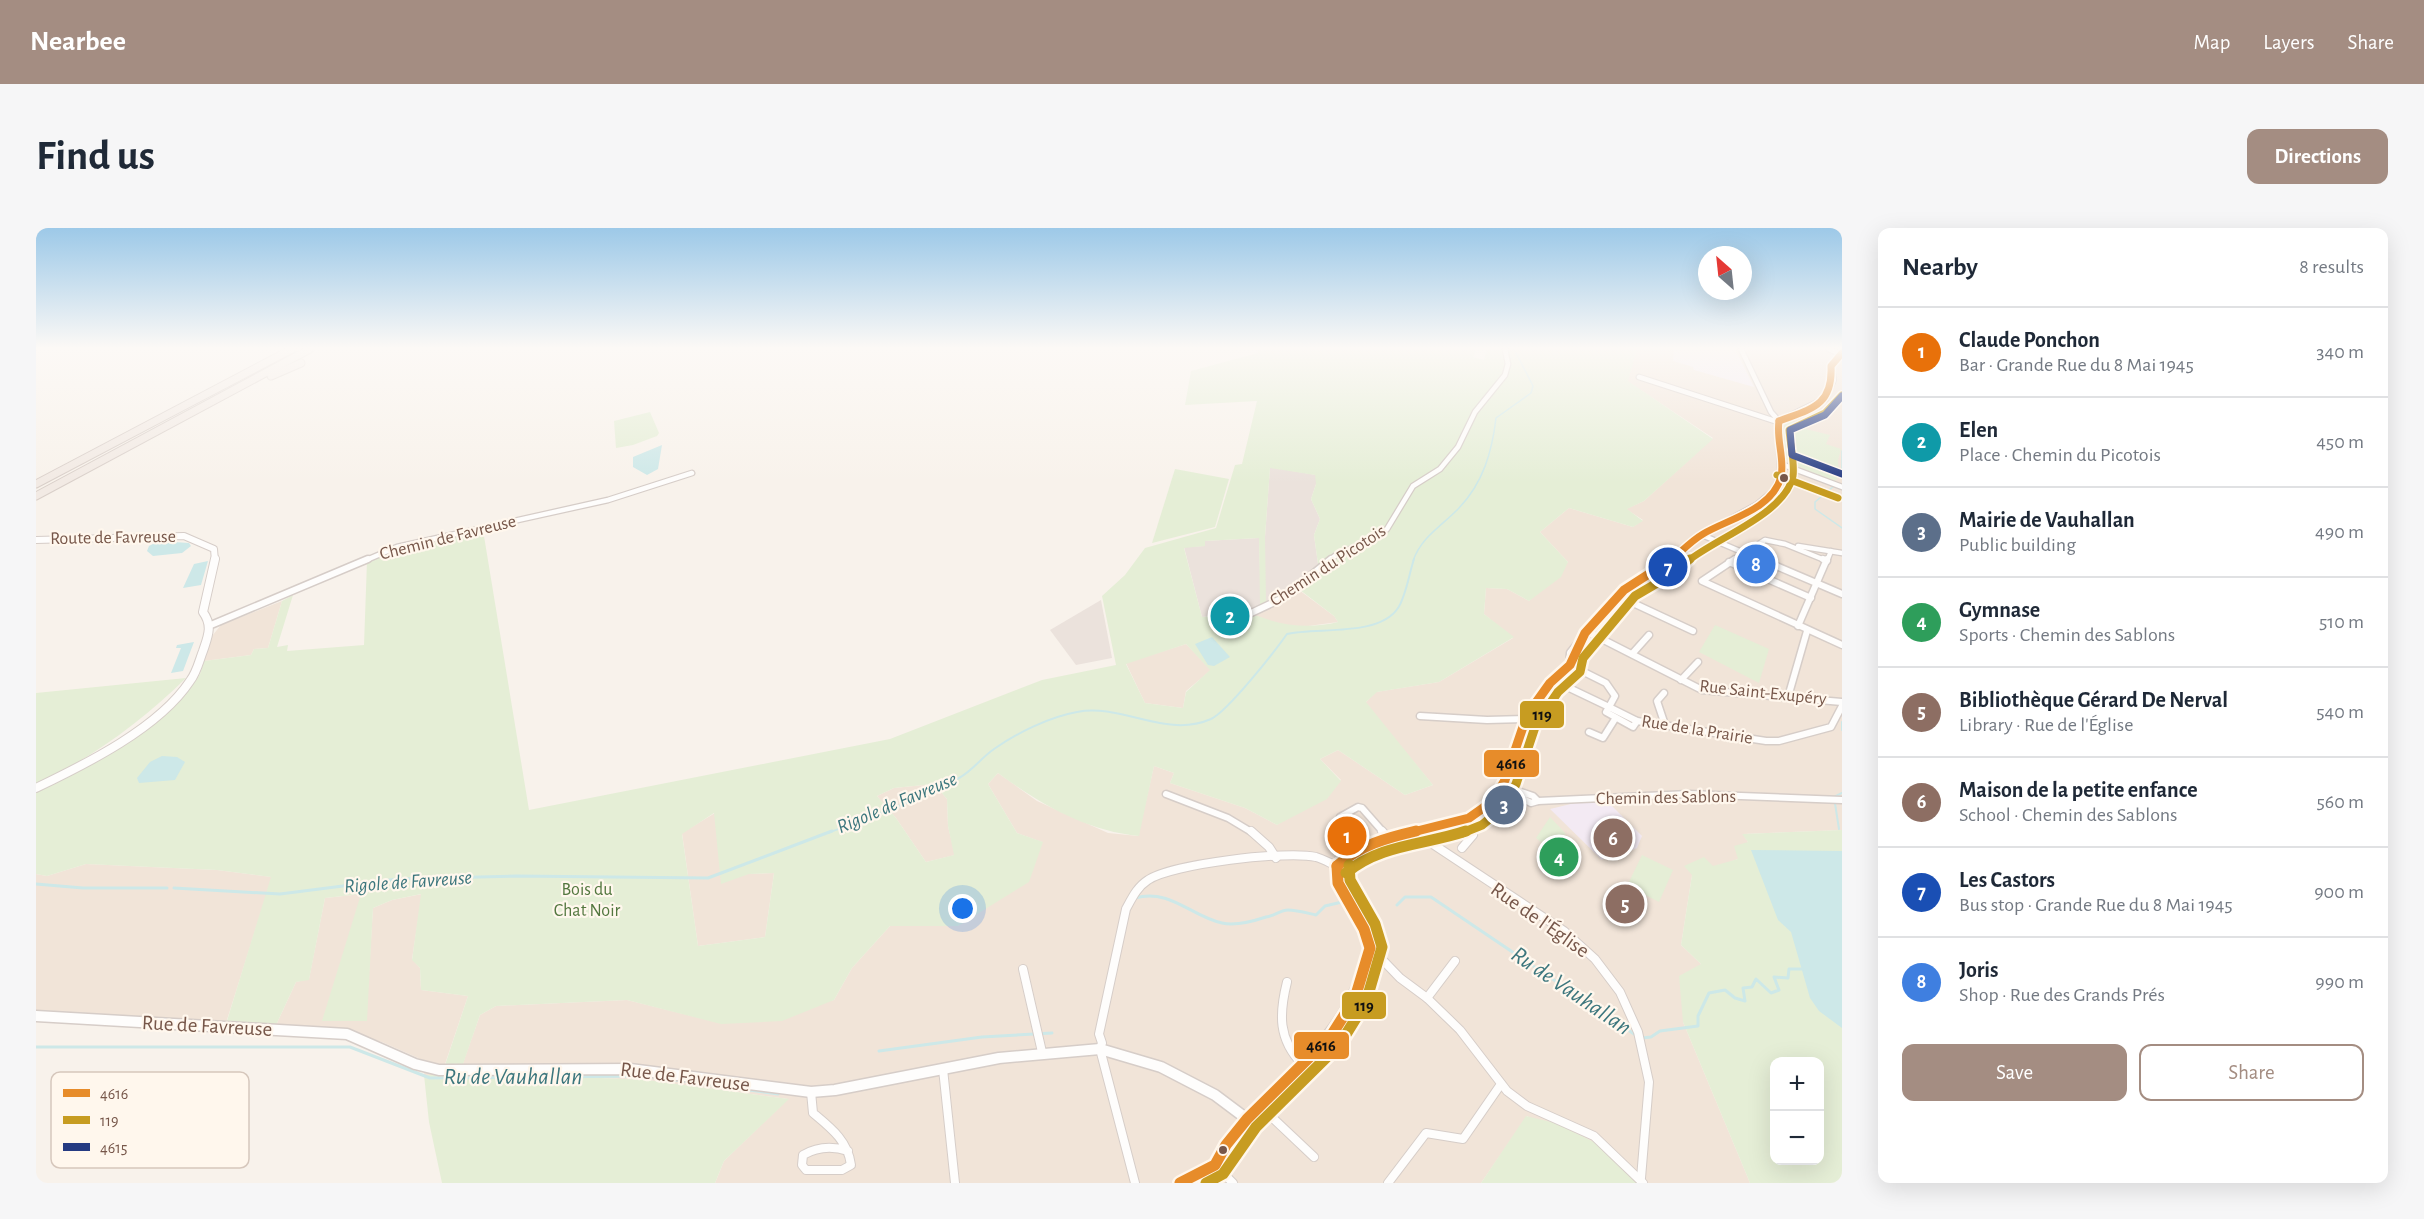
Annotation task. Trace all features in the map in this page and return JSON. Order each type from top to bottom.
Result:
[{"type":"highway","points":[[36,484],[208,394]]},
{"type":"highway","points":[[36,496],[227,394]]},
{"type":"main road","points":[[1180,1183],[1215,1165],[1226,1145],[1247,1119],[1331,1036],[1346,1016],[1363,978],[1370,948],[1364,929],[1338,883],[1337,866],[1344,857],[1355,850],[1388,838],[1460,819],[1487,808],[1502,787],[1525,719],[1558,673],[1570,665],[1571,653],[1618,596],[1632,583],[1667,563],[1702,535],[1765,498],[1780,480],[1781,464],[1777,438],[1779,421],[1819,408],[1834,394]]},
{"type":"street","name":"Chemin du Picotois","points":[[1230,623],[1283,598],[1336,555],[1376,538],[1387,529],[1396,518],[1413,486],[1440,469],[1458,447],[1472,418],[1491,394]]},
{"type":"street","points":[[1692,394],[1779,421]]},
{"type":"street","points":[[1762,394],[1771,412],[1779,421]]},
{"type":"street","points":[[1781,464],[1842,487]]},
{"type":"street","name":"Chemin de Favreuse","points":[[211,626],[398,547],[608,500],[692,473]]},
{"type":"street","points":[[1702,535],[1842,594]]},
{"type":"street","name":"Route de Favreuse","points":[[36,540],[146,536],[196,539],[214,549],[217,559],[203,601],[203,612],[211,626]]},
{"type":"street","points":[[1842,553],[1765,540],[1702,581],[1807,631],[1842,645]]},
{"type":"street","points":[[1785,544],[1827,561]]},
{"type":"street","points":[[1798,626],[1831,551]]},
{"type":"street","points":[[1729,562],[1811,598]]},
{"type":"street","points":[[1618,596],[1693,632]]},
{"type":"street","points":[[36,788],[93,758],[174,699],[195,673],[211,626]]},
{"type":"street","points":[[1788,697],[1807,631]]},
{"type":"street","name":"Rue Saint-Exupéry","points":[[1588,632],[1681,680],[1710,691],[1842,704]]},
{"type":"street","points":[[1632,654],[1649,635]]},
{"type":"street","points":[[1681,680],[1698,662]]},
{"type":"street","points":[[1570,665],[1608,685],[1615,696],[1606,712],[1633,727],[1637,721]]},
{"type":"street","name":"Rue de la Prairie","points":[[1563,685],[1637,721],[1779,741],[1831,727],[1842,704]]},
{"type":"street","points":[[1664,693],[1657,701],[1665,725]]},
{"type":"street","points":[[1420,716],[1441,714],[1497,720],[1513,717],[1525,719]]},
{"type":"street","points":[[1589,732],[1603,738],[1615,719]]},
{"type":"street","name":"Chemin des Sablons","points":[[1502,787],[1533,796],[1538,801],[1689,794],[1836,799]]},
{"type":"street","points":[[1166,794],[1197,803],[1252,831],[1266,842],[1276,858]]},
{"type":"street","points":[[1341,817],[1358,807],[1362,808],[1388,838]]},
{"type":"street","points":[[1460,819],[1473,835],[1462,848]]},
{"type":"street","name":"Rue de l'Église","points":[[1413,831],[1415,835],[1548,920],[1580,945],[1602,967],[1620,992],[1638,1032],[1649,1082],[1642,1181]]},
{"type":"street","points":[[1136,1183],[1100,1049],[1102,1043],[1099,1034],[1124,918],[1131,898],[1140,886],[1161,873],[1179,867],[1276,858],[1315,857],[1337,866]]},
{"type":"street","points":[[1370,948],[1400,978],[1426,998],[1460,1030],[1501,1084],[1527,1106],[1594,1136],[1642,1181]]},
{"type":"street","points":[[1426,998],[1455,961]]},
{"type":"street","points":[[1023,969],[1042,1052]]},
{"type":"street","points":[[1287,982],[1281,1005],[1281,1032],[1291,1054],[1303,1065]]},
{"type":"street","name":"Rue de Favreuse","points":[[39,1017],[347,1034],[365,1039],[425,1068],[439,1070],[630,1069],[811,1092],[835,1090],[1042,1052],[1100,1049],[1161,1067],[1215,1095],[1247,1119]]},
{"type":"street","points":[[943,1069],[955,1183]]},
{"type":"street","points":[[1388,1183],[1426,1132],[1463,1139],[1501,1084]]},
{"type":"street","points":[[811,1092],[813,1113],[843,1140],[851,1155],[851,1165],[842,1170],[806,1170],[802,1165],[803,1155],[811,1149],[848,1151]]},
{"type":"street","points":[[1260,1106],[1314,1157]]},
{"type":"street","points":[[1215,1165],[1233,1183]]},
{"type":"shaded area","points":[[1646,394],[1842,394],[1842,830],[1743,834],[1748,842],[1738,859],[1692,875],[1681,945],[1701,964],[1683,1022],[1750,1183],[1638,1183],[1527,1116],[1481,1183],[715,1183],[724,1161],[788,1099],[647,1080],[532,1075],[424,1075],[425,1061],[382,1042],[351,1033],[36,1014],[36,874],[47,876],[86,864],[217,870],[272,877],[226,1023],[277,1023],[296,982],[309,979],[325,898],[362,894],[323,1020],[366,1021],[373,908],[392,900],[422,894],[412,959],[420,968],[421,990],[468,996],[445,1064],[462,1066],[480,1015],[496,1006],[627,1000],[720,1023],[834,1000],[852,968],[890,926],[958,926],[1042,842],[1017,833],[988,784],[998,773],[1037,801],[1108,833],[1138,836],[1154,766],[1174,773],[1170,783],[1245,808],[1277,825],[1341,780],[1320,759],[1338,750],[1405,795],[1433,785],[1365,703],[1376,692],[1439,682],[1513,638],[1484,614],[1486,588],[1507,589],[1529,601],[1568,562],[1540,532],[1569,508],[1633,527],[1643,520],[1626,509],[1644,501],[1713,438]]},
{"type":"shaded area","points":[[1270,467],[1316,475],[1316,484],[1311,499],[1320,519],[1314,535],[1318,564],[1289,591],[1265,602],[1265,537]]},
{"type":"shaded area","points":[[1259,538],[1261,606],[1237,617],[1234,614],[1202,617],[1184,547],[1205,546],[1204,541]]},
{"type":"shaded area","points":[[1299,590],[1334,616],[1338,622],[1301,627],[1275,623],[1254,615]]},
{"type":"shaded area","points":[[1101,600],[1112,658],[1076,665],[1050,630]]},
{"type":"shaded area","points":[[282,601],[268,648],[254,649],[251,655],[204,661],[212,636],[221,625]]},
{"type":"shaded area","points":[[1186,644],[1211,670],[1186,691],[1183,708],[1145,703],[1126,663]]},
{"type":"shaded area","points":[[934,784],[947,799],[948,826],[955,855],[926,862],[896,818],[877,796],[894,788]]},
{"type":"shaded area","points":[[1608,802],[1642,836],[1637,848],[1623,854],[1604,836],[1592,840],[1601,850],[1605,849],[1609,854],[1602,860],[1550,809],[1575,803]]},
{"type":"shaded area","points":[[715,813],[749,874],[774,873],[765,937],[698,946],[682,833]]},
{"type":"green space","name":"Bois du Chat Noir","points":[[1187,394],[1646,394],[1713,439],[1644,501],[1627,509],[1643,521],[1633,527],[1569,508],[1540,532],[1568,562],[1561,577],[1529,601],[1507,589],[1486,588],[1484,614],[1514,637],[1439,682],[1377,692],[1366,702],[1433,785],[1405,795],[1338,750],[1320,759],[1341,781],[1327,799],[1277,825],[1245,808],[1170,783],[1174,773],[1154,766],[1139,836],[1101,828],[1064,814],[1030,795],[998,773],[988,784],[1017,833],[1043,842],[1029,882],[958,926],[890,926],[852,968],[834,1000],[782,1021],[721,1024],[627,1000],[496,1006],[480,1015],[462,1067],[445,1065],[468,996],[421,990],[420,968],[412,960],[421,894],[392,900],[373,908],[367,1021],[322,1021],[361,894],[325,898],[309,980],[296,982],[277,1023],[264,1026],[226,1024],[271,877],[217,870],[86,864],[47,876],[36,874],[36,792],[70,775],[174,705],[189,690],[200,674],[204,661],[251,655],[254,649],[268,648],[282,601],[293,595],[277,647],[288,645],[287,651],[364,645],[367,561],[410,546],[483,530],[529,810],[890,739],[1042,680],[1116,665],[1102,596],[1125,575],[1145,548],[1216,528],[1235,465],[1242,464],[1257,401],[1185,405]],"holes":[[[1270,468],[1315,475],[1316,484],[1311,499],[1320,519],[1314,535],[1318,564],[1289,591],[1266,601],[1265,537]],[[1259,538],[1260,606],[1238,617],[1234,614],[1202,617],[1184,548],[1205,546],[1205,541]],[[1300,590],[1334,616],[1338,622],[1306,626],[1286,624],[1255,615]],[[1186,644],[1210,670],[1186,692],[1183,708],[1145,703],[1126,664]],[[934,784],[947,799],[948,826],[954,855],[926,862],[896,818],[877,796],[894,788]],[[714,813],[721,884],[749,874],[774,873],[765,937],[698,946],[682,834]]]},
{"type":"green space","points":[[650,412],[659,433],[657,436],[633,445],[616,448],[614,421]]},
{"type":"green space","points":[[1788,421],[1798,424],[1797,427],[1830,435],[1826,444],[1841,449],[1838,460],[1839,476],[1834,482],[1787,461],[1782,435]]},
{"type":"green space","points":[[1175,469],[1229,479],[1215,527],[1152,543]]},
{"type":"green space","points":[[1715,625],[1769,649],[1759,683],[1699,652]]},
{"type":"green space","points":[[186,678],[115,738],[76,763],[36,784],[36,693]]},
{"type":"green space","points":[[1550,817],[1566,834],[1560,836],[1562,840],[1553,839],[1553,845],[1547,847],[1536,838]]},
{"type":"green space","points":[[1842,830],[1842,1183],[1750,1183],[1683,1022],[1679,976],[1701,964],[1681,945],[1692,875],[1684,866],[1704,857],[1713,866],[1738,859],[1734,846],[1748,842],[1742,834]]},
{"type":"green space","points":[[1642,855],[1673,870],[1659,902],[1627,886]]},
{"type":"green space","points":[[424,1075],[532,1075],[647,1080],[789,1099],[724,1161],[715,1183],[442,1183],[429,1122]]},
{"type":"green space","points":[[1526,1116],[1555,1123],[1596,1143],[1638,1183],[1481,1183]]},
{"type":"water","points":[[662,445],[658,469],[647,475],[633,467],[633,457]]},
{"type":"water","points":[[159,541],[189,543],[191,546],[182,553],[153,556],[147,551],[149,546]]},
{"type":"water","points":[[208,561],[201,585],[183,588],[194,564]]},
{"type":"water","points":[[1212,637],[1230,657],[1214,666],[1208,665],[1195,644]]},
{"type":"water","points":[[194,642],[183,671],[171,673],[181,648],[176,648],[177,645]]},
{"type":"water","points":[[162,756],[177,757],[185,762],[175,780],[139,783],[137,778],[150,762]]},
{"type":"water","points":[[1751,850],[1842,851],[1842,1028],[1819,1011],[1810,998],[1791,932],[1778,920]]},
{"type":"waterway","name":"Rigole de Favreuse","points":[[1414,559],[1421,545],[1459,508],[1480,478],[1489,455],[1496,418],[1530,394]]},
{"type":"waterway","name":"Ru de Vauhallan","points":[[1842,451],[1842,477]]},
{"type":"waterway","name":"Ru de Vauhallan","points":[[1835,485],[1815,502],[1815,509],[1842,528]]},
{"type":"waterway","name":"Rigole de Favreuse","points":[[828,833],[927,794],[964,775],[989,753],[1013,737],[1066,714],[1110,712],[1177,725],[1194,724],[1211,719],[1239,693],[1287,634],[1362,627],[1389,617],[1401,603],[1414,559]]},
{"type":"waterway","name":"Ru de Vauhallan","points":[[1842,722],[1842,730]]},
{"type":"waterway","name":"Ru de Vauhallan","points":[[1839,829],[1834,797],[1842,793]]},
{"type":"waterway","name":"Rigole de Favreuse","points":[[174,888],[280,894],[398,879],[516,876],[708,878],[832,831]]},
{"type":"waterway","name":"Rigole de Favreuse","points":[[36,884],[83,888],[167,888]]},
{"type":"waterway","name":"Ru de Vauhallan","points":[[1135,898],[1159,897],[1211,920],[1233,924],[1256,920],[1285,910],[1316,915],[1325,906],[1342,902]]},
{"type":"waterway","name":"Ru de Vauhallan","points":[[1397,905],[1405,897],[1431,897],[1637,1036]]},
{"type":"waterway","name":"Ru de Vauhallan","points":[[1642,1038],[1651,1037],[1660,1031],[1698,1026],[1698,1016],[1709,993],[1725,990],[1735,998],[1745,1001],[1743,988],[1752,987],[1756,979],[1771,993],[1779,990],[1774,977],[1788,978],[1789,969],[1802,969]]},
{"type":"waterway","name":"Ru de Vauhallan","points":[[879,1051],[982,1037],[1052,1033]]},
{"type":"waterway","name":"Ru de Vauhallan","points":[[36,1047],[350,1047],[430,1078],[645,1076],[778,1094]]},
{"type":"transit line","name":"4616","points":[[1779,421],[1811,409],[1828,394]]},
{"type":"transit line","name":"119","points":[[1346,873],[1359,862],[1377,854],[1463,832],[1482,825],[1496,816],[1505,806],[1516,784],[1536,724],[1558,692],[1580,672],[1583,658],[1635,596],[1669,576],[1708,545],[1763,515],[1784,497],[1793,475],[1789,430],[1825,413],[1842,395]]},
{"type":"transit line","name":"4615","points":[[1842,396],[1825,415],[1790,430],[1792,455],[1842,474]]},
{"type":"transit line","name":"4616","points":[[1337,866],[1350,853],[1367,844],[1469,818],[1485,809],[1493,801],[1510,768],[1527,715],[1550,683],[1570,665],[1578,644],[1604,609],[1632,583],[1668,563],[1698,537],[1745,514],[1772,493],[1781,477],[1782,469],[1778,437],[1779,421]]},
{"type":"transit line","name":"119","points":[[1777,475],[1838,498]]},
{"type":"transit line","name":"119","points":[[1206,1183],[1223,1174],[1236,1152],[1256,1127],[1340,1044],[1366,1002],[1382,947],[1375,924],[1350,880],[1349,865]]},
{"type":"transit line","name":"4616","points":[[1180,1183],[1215,1165],[1226,1145],[1247,1119],[1331,1036],[1355,998],[1370,948],[1364,929],[1338,883],[1337,866]]},
{"type":"place","name":"Joris","points":[[1756,564]]},
{"type":"place","name":"Les Castors","points":[[1668,567]]},
{"type":"place","name":"Elen","points":[[1230,616]]},
{"type":"place","name":"Mairie de Vauhallan","points":[[1504,805]]},
{"type":"place","name":"Claude Ponchon","points":[[1347,836]]},
{"type":"place","name":"Maison de la petite enfance","points":[[1613,838]]},
{"type":"place","name":"Gymnase","points":[[1559,857]]},
{"type":"place","name":"Bibliothèque Gérard De Nerval","points":[[1625,904]]}]
